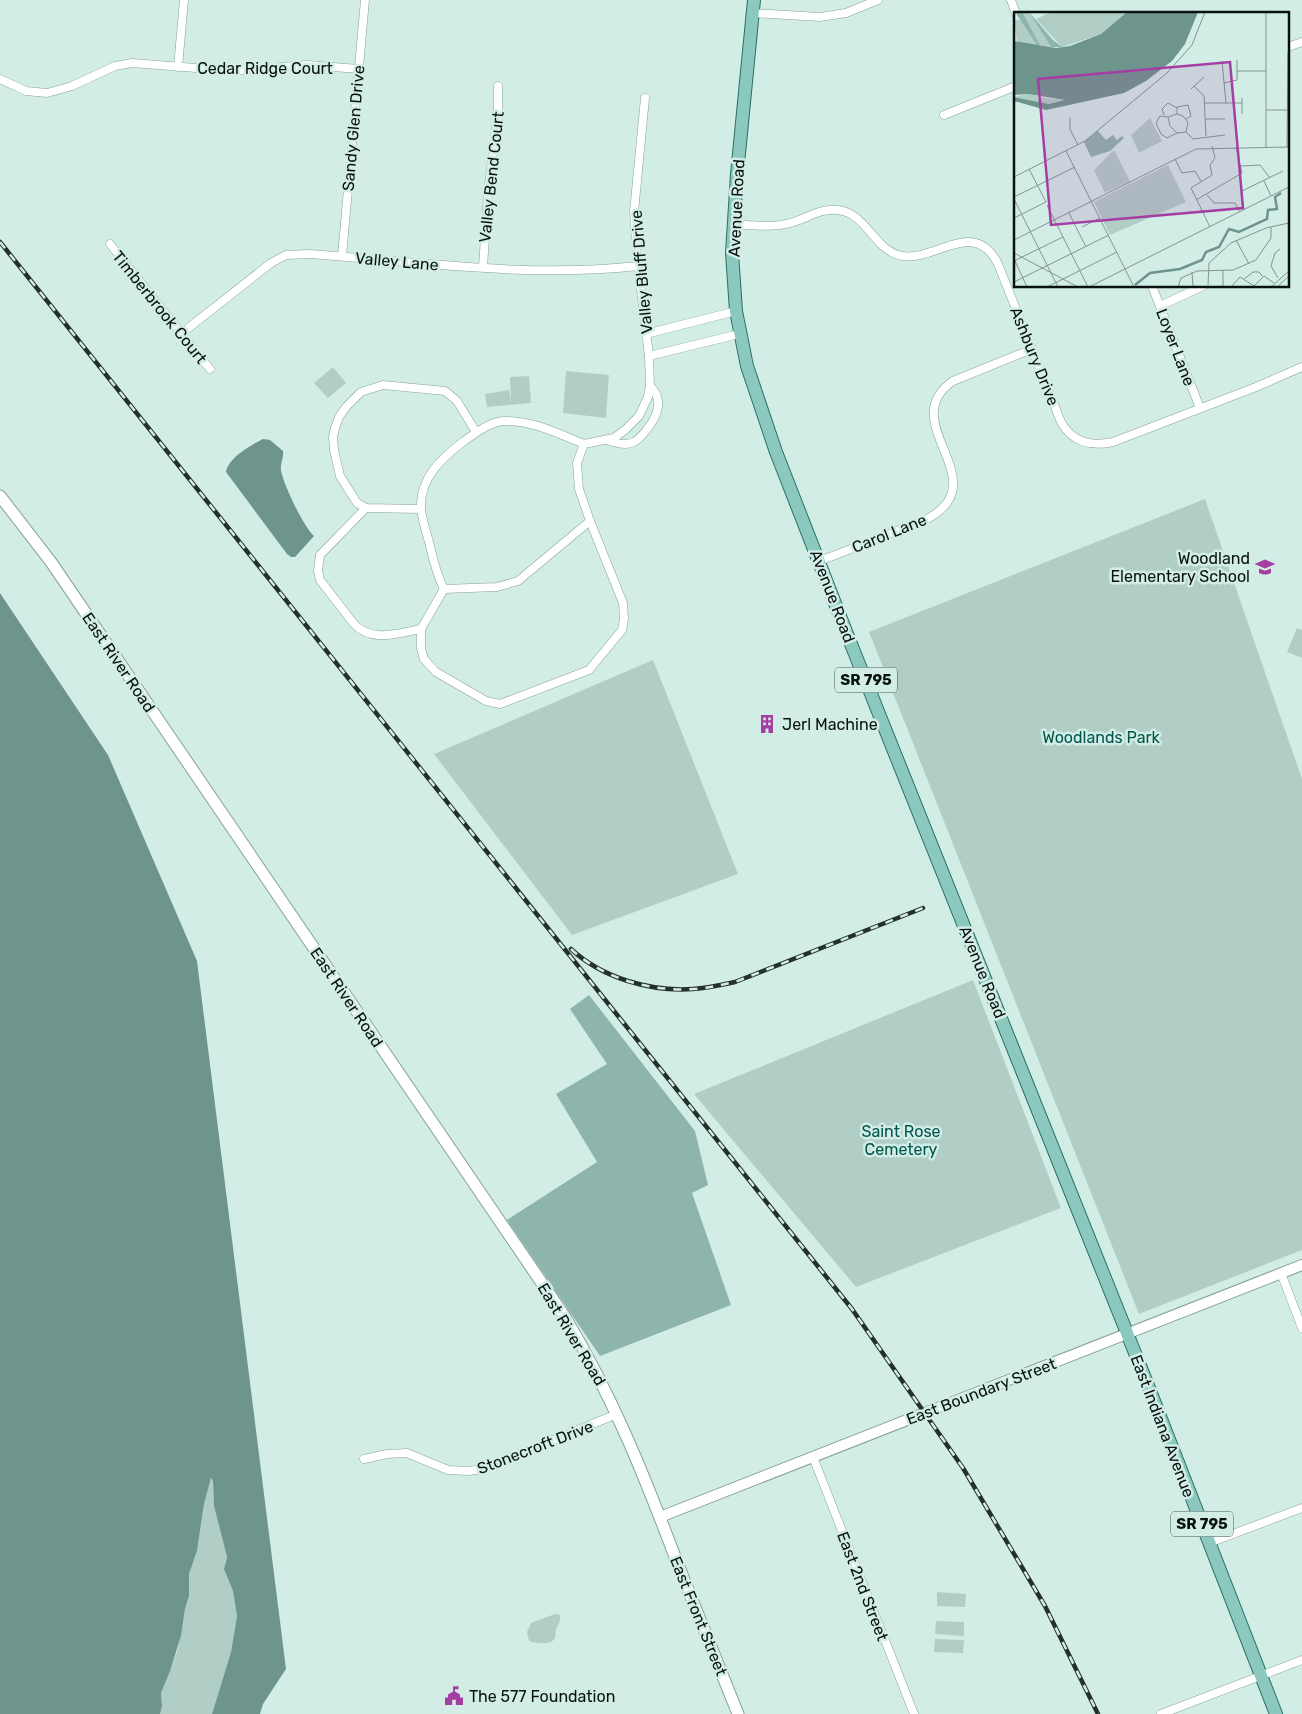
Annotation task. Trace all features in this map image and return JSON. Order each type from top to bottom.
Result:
[{"type":"main road","name":"Avenue Road","points":[[754,6],[733,224],[736,311],[746,366],[759,406],[820,561],[1127,1334]]},
{"type":"main road","name":"East River Road","points":[[0,496],[60,575],[565,1317],[591,1362],[617,1414],[660,1517]]},
{"type":"main road","name":"East Indiana Avenue","points":[[1127,1334],[1276,1714]]},
{"type":"main road","name":"East Front Street","points":[[660,1517],[738,1714]]},
{"type":"street","points":[[178,67],[184,0]]},
{"type":"street","name":"Sandy Glen Drive","points":[[342,256],[365,0]]},
{"type":"street","points":[[754,6],[820,18],[846,13],[878,0]]},
{"type":"street","points":[[1011,0],[1015,12]]},
{"type":"street","points":[[1290,46],[1302,42]]},
{"type":"street","name":"Cedar Ridge Court","points":[[0,79],[26,91],[47,93],[72,86],[122,64],[132,63],[234,71],[307,65],[359,69]]},
{"type":"street","name":"Valley Bend Court","points":[[482,267],[488,193],[498,111],[498,86]]},
{"type":"street","points":[[944,115],[1014,87]]},
{"type":"street","name":"Valley Bluff Drive","points":[[584,444],[614,438],[633,424],[646,404],[650,386],[649,356],[638,266],[634,212],[645,98]]},
{"type":"street","name":"Ashbury Drive","points":[[733,224],[778,226],[834,209],[853,215],[886,249],[898,255],[918,256],[954,243],[964,242],[982,246],[992,253],[998,264],[1064,428],[1073,437],[1084,442],[1097,444],[1113,442],[1302,367]]},
{"type":"street","name":"Timberbrook Court","points":[[110,244],[210,369]]},
{"type":"street","name":"Valley Lane","points":[[182,333],[282,256],[298,254],[342,256],[482,267],[564,271],[638,266]]},
{"type":"street","name":"Loyer Lane","points":[[1153,288],[1200,408]]},
{"type":"street","points":[[1160,306],[1199,288]]},
{"type":"street","points":[[646,334],[736,311]]},
{"type":"street","points":[[649,356],[739,334]]},
{"type":"street","name":"Carol Lane","points":[[820,561],[927,519],[943,508],[951,496],[954,482],[952,471],[934,422],[935,404],[940,393],[953,380],[1032,349]]},
{"type":"street","points":[[421,509],[366,508],[357,503],[340,476],[336,463],[333,437],[339,417],[361,392],[383,385],[445,391],[457,400],[476,432]]},
{"type":"street","name":"Valley Bluff Drive","points":[[607,440],[628,444],[640,438],[647,430],[659,406],[656,393],[650,386]]},
{"type":"street","points":[[503,421],[522,422],[539,426],[584,444],[577,463],[579,489],[623,603],[624,619],[622,630],[589,670],[500,704],[486,700],[445,677],[424,659],[421,648],[421,629],[444,588],[436,575],[421,509],[425,485],[435,467],[446,454],[476,432],[503,421]]},
{"type":"street","points":[[366,508],[320,555],[318,571],[320,580],[354,624],[368,634],[377,636],[421,629]]},
{"type":"street","points":[[444,588],[497,588],[518,581],[590,521]]},
{"type":"street","name":"East Boundary Street","points":[[660,1517],[1302,1265]]},
{"type":"street","points":[[1281,1273],[1302,1328]]},
{"type":"street","name":"Stonecroft Drive","points":[[364,1459],[387,1454],[407,1453],[448,1470],[470,1471],[482,1469],[617,1414]]},
{"type":"street","name":"East 2nd Street","points":[[814,1457],[914,1714]]},
{"type":"street","points":[[1209,1543],[1302,1508]]},
{"type":"street","points":[[1161,1714],[1302,1660]]},
{"type":"green space","points":[[333,367],[346,383],[328,398],[314,383]]},
{"type":"green space","points":[[566,371],[609,375],[606,418],[563,413]]},
{"type":"green space","points":[[529,376],[531,403],[487,407],[485,394],[509,390],[511,402],[510,377]]},
{"type":"green space","name":"Woodlands Park","points":[[1205,499],[1302,779],[1302,1250],[1139,1314],[869,632]]},
{"type":"green space","points":[[1297,628],[1302,630],[1302,658],[1287,652]]},
{"type":"green space","points":[[653,660],[738,874],[572,935],[434,754]]},
{"type":"green space","name":"Saint Rose Cemetery","points":[[973,980],[1061,1208],[856,1287],[694,1094]]},
{"type":"green space","points":[[211,1478],[213,1481],[214,1506],[227,1557],[225,1563],[226,1572],[233,1591],[237,1616],[231,1652],[212,1714],[160,1714],[162,1706],[161,1693],[177,1652],[181,1636],[189,1596],[189,1574],[197,1551],[204,1504]]},
{"type":"green space","points":[[937,1592],[966,1594],[965,1607],[937,1606]]},
{"type":"green space","points":[[555,1614],[560,1615],[560,1619],[553,1641],[543,1643],[529,1641],[527,1632],[531,1623]]},
{"type":"green space","points":[[936,1621],[964,1622],[964,1636],[935,1634]]},
{"type":"green space","points":[[935,1639],[964,1640],[963,1653],[934,1652]]},
{"type":"shaded area","points":[[263,439],[270,440],[283,451],[281,471],[283,477],[300,515],[314,536],[295,557],[287,554],[226,472],[235,457]]},
{"type":"shaded area","points":[[0,593],[108,755],[197,961],[286,1669],[263,1704],[260,1714],[212,1714],[231,1652],[237,1616],[233,1591],[224,1569],[227,1557],[214,1506],[213,1481],[211,1478],[204,1504],[197,1551],[189,1574],[189,1596],[181,1636],[161,1693],[162,1706],[160,1714],[0,1714]]},
{"type":"shaded area","points":[[589,995],[695,1131],[708,1185],[692,1193],[731,1305],[600,1356],[507,1220],[597,1162],[556,1094],[607,1064],[570,1009]]},
{"type":"railway","points":[[0,242],[852,1309],[963,1468],[1045,1606],[1098,1714]]},
{"type":"railway","points":[[571,949],[597,968],[628,981],[661,988],[699,989],[735,982],[923,908]]},
{"type":"place","name":"Woodland Elementary School","points":[[1265,567]]},
{"type":"place","name":"Jerl Machine","points":[[767,724]]},
{"type":"place","name":"The 577 Foundation","points":[[454,1696]]}]
